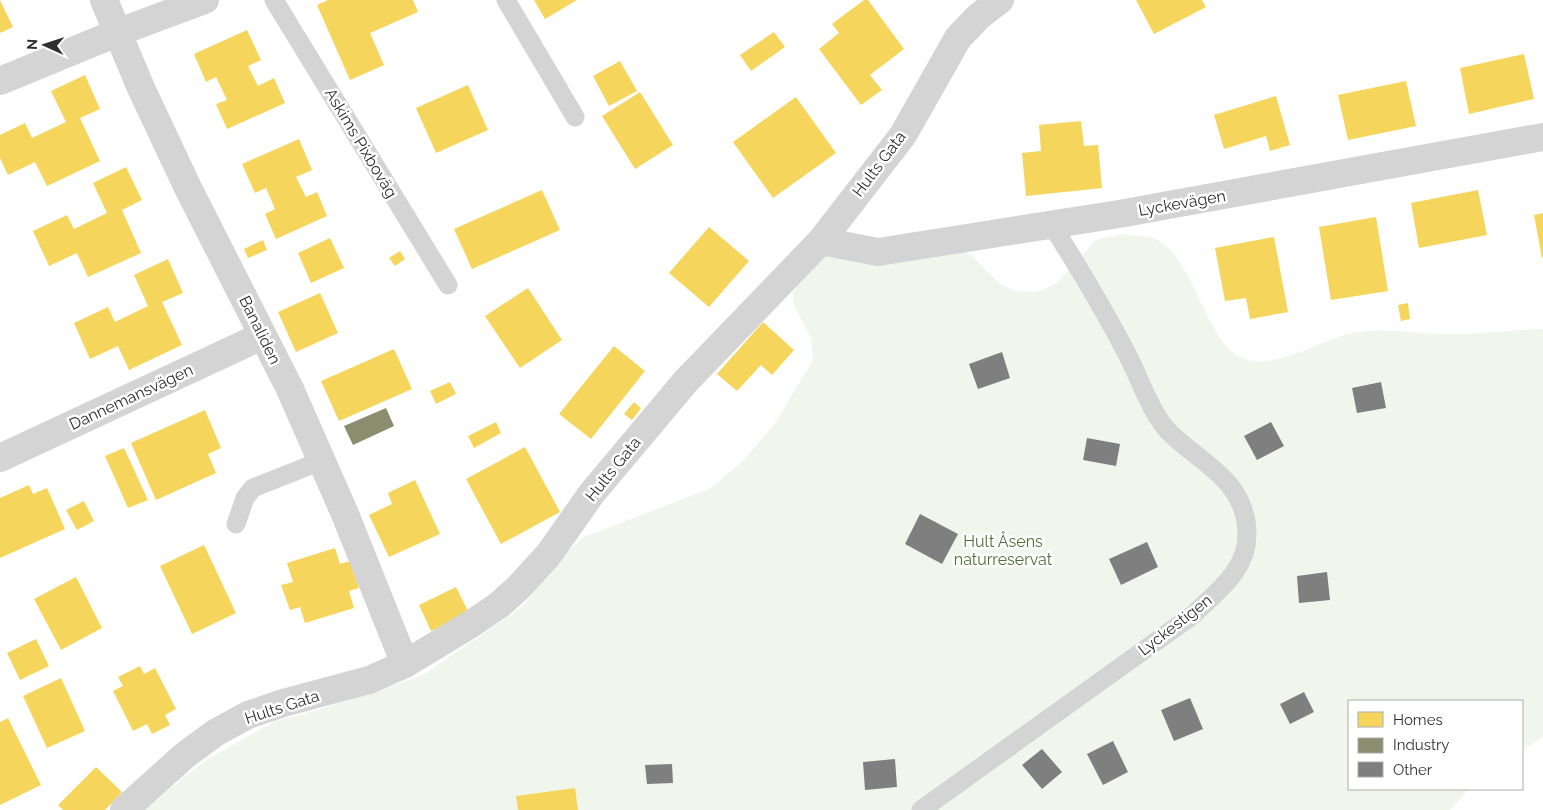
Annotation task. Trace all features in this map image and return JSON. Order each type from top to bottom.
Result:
[{"type":"street","name":"Banaliden","points":[[104,0],[141,88],[290,390],[405,664]]},
{"type":"street","points":[[0,81],[119,32],[205,0]]},
{"type":"street","name":"Hults Gata","points":[[124,810],[184,756],[215,733],[248,715],[283,703],[369,680],[405,664],[485,614],[520,586],[549,554],[592,493],[686,381],[820,242],[903,135],[958,38],[978,17],[1000,0]]},
{"type":"street","name":"Lyckevägen","points":[[820,242],[878,252],[1051,224],[1543,137]]},
{"type":"street","name":"Dannemansvägen","points":[[0,458],[262,336]]},
{"type":"lane","name":"Askims Pixboväg","points":[[274,0],[448,285]]},
{"type":"lane","points":[[506,0],[575,117]]},
{"type":"lane","name":"Lyckestigen","points":[[921,810],[1193,615],[1232,577],[1245,556],[1247,532],[1240,498],[1223,476],[1169,431],[1155,411],[1127,353],[1086,280],[1051,224]]},
{"type":"lane","points":[[236,524],[244,498],[253,488],[321,461]]},
{"type":"green space","name":"Hult Åsens naturreservat","points":[[1122,234],[1146,237],[1159,241],[1172,253],[1183,268],[1222,340],[1234,353],[1248,360],[1274,360],[1287,357],[1341,336],[1364,331],[1454,334],[1543,329],[1543,737],[1523,749],[1523,700],[1348,700],[1348,790],[1468,790],[1450,810],[143,810],[206,760],[275,721],[318,710],[423,675],[521,608],[569,550],[584,537],[709,489],[742,462],[773,426],[813,360],[811,338],[793,304],[793,294],[799,282],[826,255],[950,241],[973,257],[1000,284],[1015,291],[1037,292],[1057,283],[1096,240]]},
{"type":"building: Homes","points":[[0,0],[13,27],[0,33]]},
{"type":"building: Homes","points":[[328,0],[413,0],[418,12],[370,33],[384,65],[350,80],[317,5]]},
{"type":"building: Homes","points":[[534,0],[577,0],[545,19]]},
{"type":"building: Homes","points":[[864,0],[868,0],[904,49],[870,75],[882,90],[861,105],[819,49],[839,33],[832,24]]},
{"type":"building: Homes","points":[[1136,0],[1202,0],[1206,7],[1154,34]]},
{"type":"building: Homes","points":[[247,30],[261,60],[248,66],[258,86],[274,78],[285,103],[227,129],[216,104],[227,100],[216,77],[206,82],[194,54]]},
{"type":"building: Homes","points":[[774,32],[785,47],[751,71],[740,55]]},
{"type":"building: Homes","points":[[1524,54],[1534,99],[1469,114],[1460,68]]},
{"type":"building: Homes","points":[[620,61],[637,91],[609,106],[593,76]]},
{"type":"building: Homes","points":[[85,75],[100,109],[80,118],[100,161],[47,186],[35,162],[8,175],[0,158],[0,135],[25,123],[32,138],[66,122],[51,91]]},
{"type":"building: Homes","points":[[1406,81],[1416,126],[1348,140],[1338,95]]},
{"type":"building: Homes","points":[[468,85],[488,130],[436,153],[416,108]]},
{"type":"building: Homes","points":[[640,92],[673,145],[635,169],[602,116]]},
{"type":"building: Homes","points":[[1276,96],[1290,145],[1270,151],[1266,136],[1224,149],[1214,115]]},
{"type":"building: Homes","points":[[796,97],[836,153],[773,198],[733,142]]},
{"type":"building: Homes","points":[[1081,121],[1084,146],[1098,145],[1102,188],[1026,196],[1022,153],[1041,151],[1039,125]]},
{"type":"building: Homes","points":[[299,139],[312,170],[296,177],[306,197],[317,192],[327,216],[276,239],[265,214],[275,209],[266,188],[255,193],[242,164]]},
{"type":"building: Homes","points":[[126,167],[142,200],[122,210],[141,253],[88,277],[77,253],[49,266],[33,231],[67,215],[74,229],[107,213],[93,183]]},
{"type":"building: Homes","points":[[542,190],[560,230],[472,269],[454,229]]},
{"type":"building: Homes","points":[[1478,190],[1487,235],[1419,248],[1411,203]]},
{"type":"building: Homes","points":[[1543,213],[1543,258],[1542,258],[1534,215]]},
{"type":"building: Homes","points":[[1376,217],[1388,291],[1331,300],[1319,227]]},
{"type":"building: Homes","points":[[709,227],[749,261],[709,307],[669,273]]},
{"type":"building: Homes","points":[[1274,237],[1288,312],[1250,319],[1246,298],[1225,301],[1215,248]]},
{"type":"building: Homes","points":[[330,238],[344,268],[311,283],[298,253]]},
{"type":"building: Homes","points":[[263,240],[267,250],[248,258],[244,249]]},
{"type":"building: Homes","points":[[400,251],[405,259],[395,266],[389,258]]},
{"type":"building: Homes","points":[[168,259],[183,293],[162,302],[182,345],[129,370],[118,346],[90,359],[74,323],[108,307],[115,322],[148,306],[134,275]]},
{"type":"building: Homes","points":[[528,288],[562,340],[520,368],[485,316]]},
{"type":"building: Homes","points":[[320,293],[338,333],[296,352],[278,312]]},
{"type":"building: Homes","points":[[1408,303],[1410,319],[1401,321],[1398,305]]},
{"type":"building: Homes","points":[[763,322],[794,350],[772,375],[761,365],[737,391],[717,374]]},
{"type":"building: Homes","points":[[614,346],[645,371],[591,439],[559,414]]},
{"type":"building: Homes","points":[[394,349],[412,389],[339,421],[321,381]]},
{"type":"building: Homes","points":[[450,382],[456,394],[436,404],[430,391]]},
{"type":"building: Homes","points":[[634,402],[641,408],[632,420],[624,414]]},
{"type":"building: Homes","points":[[205,410],[221,448],[208,454],[216,473],[156,500],[131,443]]},
{"type":"building: Homes","points":[[496,422],[501,433],[474,448],[468,436]]},
{"type":"building: Homes","points":[[525,447],[560,512],[501,544],[466,479]]},
{"type":"building: Homes","points":[[124,448],[148,500],[128,508],[105,456]]},
{"type":"building: Homes","points":[[415,480],[440,534],[389,557],[369,515],[392,504],[388,493]]},
{"type":"building: Homes","points":[[29,485],[33,494],[47,488],[65,529],[0,558],[0,498]]},
{"type":"building: Homes","points":[[84,501],[94,521],[77,530],[66,510]]},
{"type":"building: Homes","points":[[204,545],[236,613],[192,634],[160,566]]},
{"type":"building: Homes","points":[[335,548],[340,564],[350,561],[359,588],[349,591],[354,608],[305,623],[300,607],[290,610],[281,585],[293,582],[287,563]]},
{"type":"building: Homes","points":[[76,577],[102,628],[61,650],[34,599]]},
{"type":"building: Homes","points":[[456,587],[469,613],[431,631],[419,605]]},
{"type":"building: Homes","points":[[36,639],[49,666],[20,680],[7,653]]},
{"type":"building: Homes","points":[[140,666],[144,674],[155,668],[176,709],[165,715],[170,725],[152,734],[147,724],[133,731],[113,691],[123,686],[118,677]]},
{"type":"building: Homes","points":[[61,678],[85,731],[47,748],[23,696]]},
{"type":"building: Homes","points":[[8,718],[41,785],[0,805],[0,722]]},
{"type":"building: Homes","points":[[96,767],[122,792],[105,810],[63,810],[58,805]]},
{"type":"building: Homes","points":[[575,788],[578,810],[518,810],[516,796]]},
{"type":"building: Industry","points":[[386,408],[394,426],[353,445],[344,426]]},
{"type":"building: Other","points":[[1002,352],[1010,378],[978,389],[969,364]]},
{"type":"building: Other","points":[[1381,382],[1386,408],[1357,413],[1352,388]]},
{"type":"building: Other","points":[[1271,422],[1284,446],[1257,460],[1244,436]]},
{"type":"building: Other","points":[[1087,438],[1120,444],[1116,466],[1083,460]]},
{"type":"building: Other","points":[[920,514],[958,534],[942,564],[905,544]]},
{"type":"building: Other","points":[[1147,542],[1158,567],[1121,585],[1109,559]]},
{"type":"building: Other","points":[[1327,572],[1330,600],[1299,603],[1297,576]]},
{"type":"building: Other","points":[[1304,692],[1314,712],[1290,724],[1280,704]]},
{"type":"building: Other","points":[[1190,698],[1203,729],[1174,741],[1161,710]]},
{"type":"building: Other","points":[[1113,741],[1128,772],[1103,785],[1087,754]]},
{"type":"building: Other","points":[[1042,749],[1062,772],[1042,789],[1022,765]]},
{"type":"building: Other","points":[[895,759],[897,787],[865,790],[863,762]]},
{"type":"building: Other","points":[[672,764],[673,783],[647,784],[645,765]]}]
